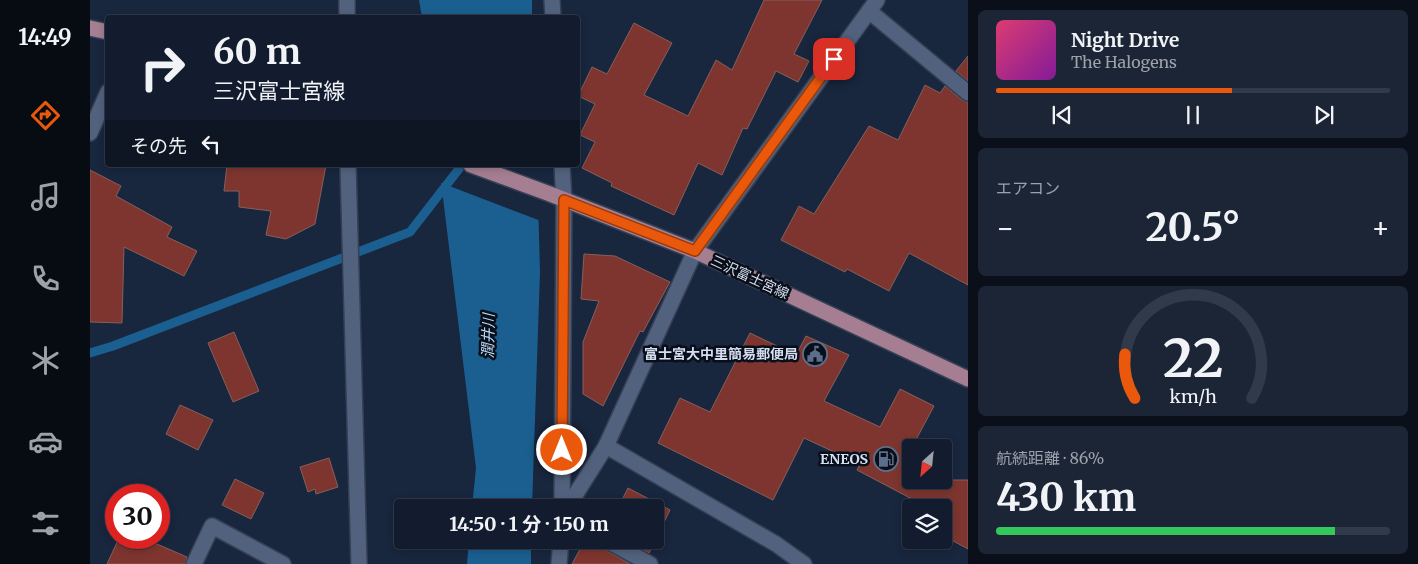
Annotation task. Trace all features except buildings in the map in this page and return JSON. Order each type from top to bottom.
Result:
[{"type":"main road","points":[[90,28],[105,31]]},
{"type":"main road","name":"三沢富士宮線","points":[[476,167],[695,251],[968,379]]},
{"type":"street","points":[[347,0],[347,15]]},
{"type":"street","points":[[552,0],[553,15]]},
{"type":"street","points":[[573,499],[606,446],[695,251],[873,6],[896,33],[968,93]]},
{"type":"street","points":[[90,133],[105,99]]},
{"type":"street","points":[[348,167],[359,564]]},
{"type":"street","points":[[562,167],[557,197],[562,499]]},
{"type":"street","points":[[606,446],[776,544],[804,564]]},
{"type":"street","points":[[194,564],[212,526],[282,564]]},
{"type":"street","points":[[559,564],[560,549]]},
{"type":"street","points":[[622,549],[650,564]]},
{"type":"water","points":[[419,0],[532,0],[532,15],[422,15]]},
{"type":"water","name":"潤井川","points":[[439,167],[537,167],[540,272],[532,499],[473,499],[476,468]]},
{"type":"water","points":[[468,549],[531,549],[531,564],[467,564]]},
{"type":"pier","points":[[437,167],[539,167],[541,221],[439,182]]},
{"type":"waterway","points":[[90,353],[113,346],[410,232],[460,167]]},
{"type":"place","name":"富士宮大中里簡易郵便局","points":[[815,354]]},
{"type":"place","name":"ENEOS","points":[[886,459]]},
{"type":"route","points":[[562,450],[564,200],[695,251],[834,59]]}]
